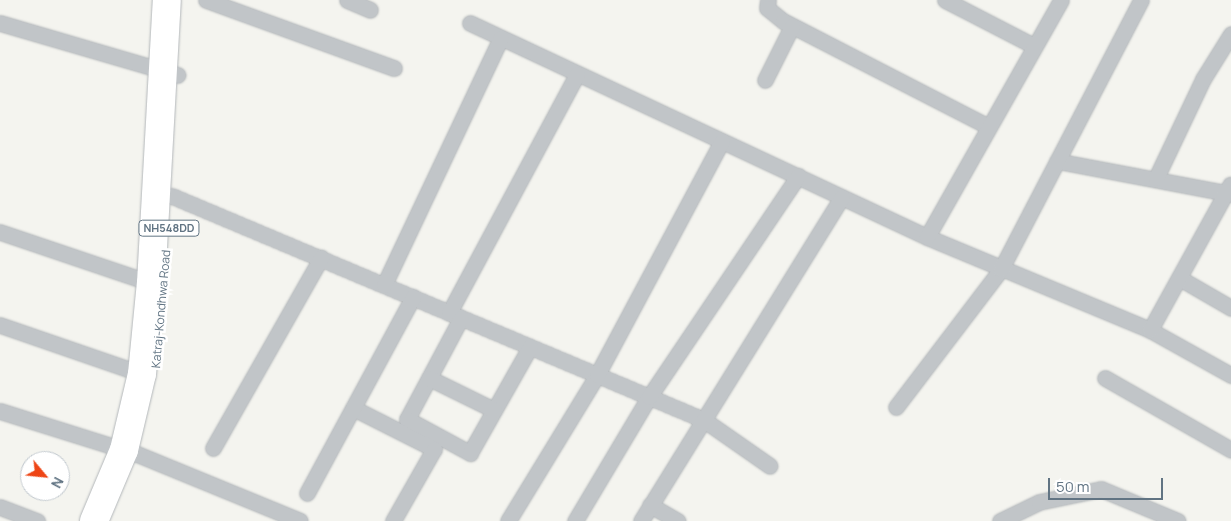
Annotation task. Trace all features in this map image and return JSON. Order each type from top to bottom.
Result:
[{"type":"highway","name":"Katraj-Kondhwa Road","points":[[110,521],[157,366],[172,196],[171,74],[167,0]]},
{"type":"highway","name":"Katraj-Kondhwa Road","points":[[130,452],[142,374],[171,74],[181,0]]},
{"type":"highway","name":"NH548DD","points":[[94,521],[130,452]]},
{"type":"street","points":[[206,0],[394,68]]},
{"type":"street","points":[[346,0],[370,10]]},
{"type":"street","points":[[768,0],[767,8],[774,15],[792,26],[987,126]]},
{"type":"street","points":[[945,0],[1034,46]]},
{"type":"street","points":[[927,236],[987,126],[1061,0]]},
{"type":"street","points":[[896,408],[1001,269],[1141,0]]},
{"type":"street","points":[[470,23],[927,236],[1001,269],[1150,330],[1231,375]]},
{"type":"street","points":[[0,25],[171,74]]},
{"type":"street","points":[[765,80],[792,26]]},
{"type":"street","points":[[1156,178],[1203,79],[1231,34]]},
{"type":"street","points":[[384,285],[501,38]]},
{"type":"street","points":[[530,348],[470,453],[407,420],[428,378],[455,315],[577,74]]},
{"type":"street","points":[[508,521],[597,375],[722,141]]},
{"type":"street","points":[[1057,161],[1230,190],[1181,279],[1150,330]]},
{"type":"street","points":[[575,521],[649,397],[798,176]]},
{"type":"street","points":[[172,196],[704,420],[770,466]]},
{"type":"street","points":[[642,521],[650,505],[842,196]]},
{"type":"street","points":[[0,232],[151,283]]},
{"type":"street","points":[[213,448],[321,258]]},
{"type":"street","points":[[1181,279],[1231,308]]},
{"type":"street","points":[[307,493],[413,297]]},
{"type":"street","points":[[0,325],[142,374]]},
{"type":"street","points":[[428,378],[494,410]]},
{"type":"street","points":[[1105,378],[1231,450]]},
{"type":"street","points":[[353,408],[434,449],[393,521]]},
{"type":"street","points":[[0,411],[130,452],[300,521]]},
{"type":"street","points":[[1000,521],[1039,502],[1102,489],[1178,521]]},
{"type":"street","points":[[650,505],[678,521]]},
{"type":"street","points":[[0,507],[37,521]]}]
